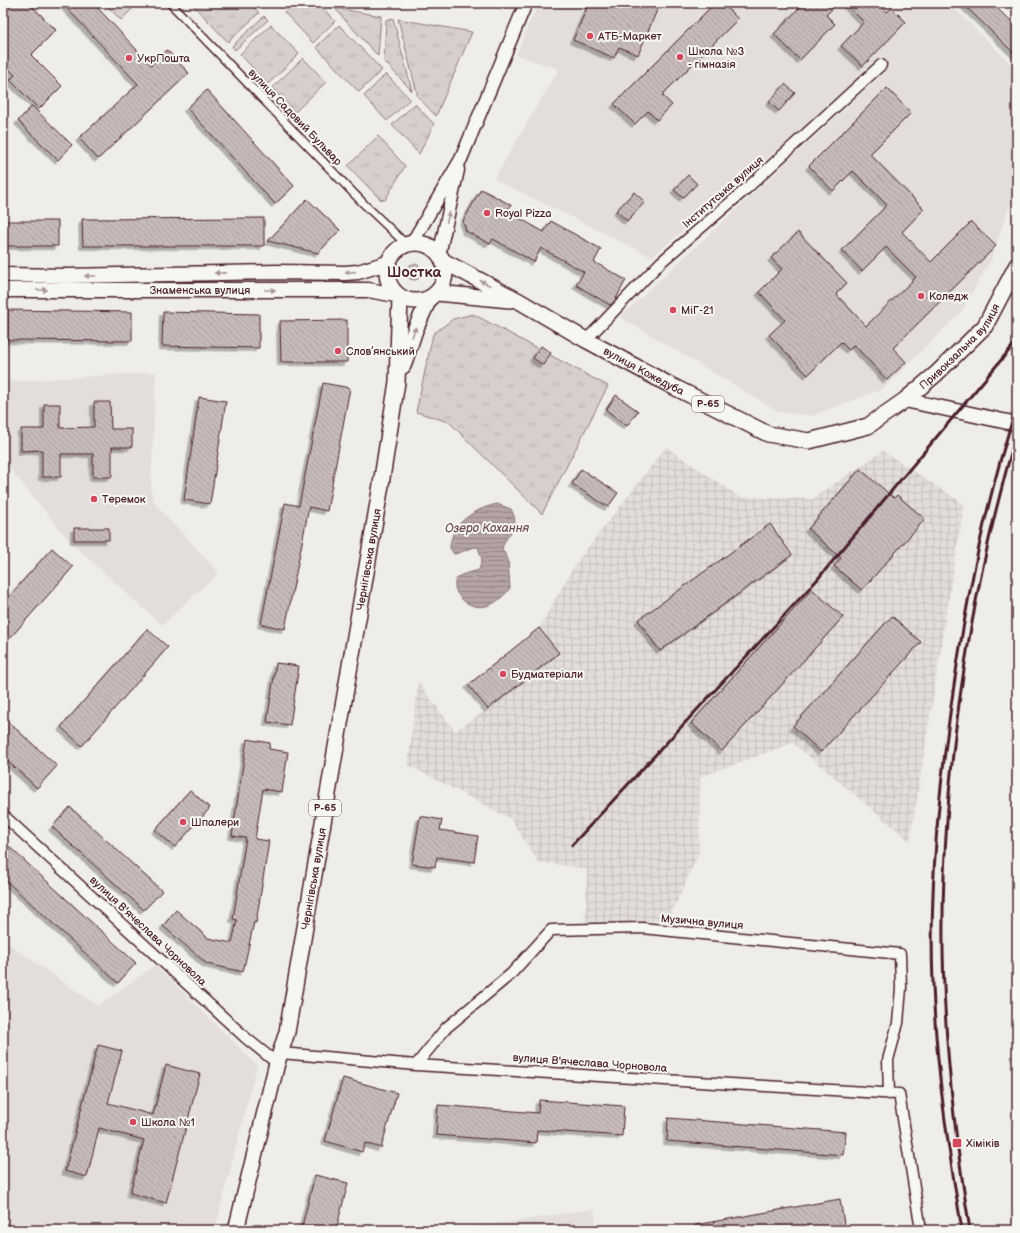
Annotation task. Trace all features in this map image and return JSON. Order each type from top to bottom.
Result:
[{"type":"main road","name":"Р-65","points":[[387,263],[387,280],[398,296],[414,302],[433,296],[445,278],[441,258],[424,244],[409,243]]},
{"type":"main road","points":[[387,263],[394,251],[409,243]]},
{"type":"main road","name":"вулиця Кожедуба","points":[[441,258],[586,340],[668,384],[768,434],[809,441],[868,426],[905,400]]},
{"type":"main road","name":"Знаменська вулиця","points":[[3,275],[68,276],[278,272],[345,273],[358,272],[387,263]]},
{"type":"main road","name":"Привокзальна вулиця","points":[[905,400],[936,374],[985,326],[1017,265]]},
{"type":"main road","name":"Знаменська вулиця","points":[[3,290],[368,290],[398,296]]},
{"type":"main road","name":"Чернігівська вулиця","points":[[236,1230],[279,1058],[287,1032],[380,491],[397,382],[398,296]]},
{"type":"main road","name":"вулиця Кожедуба","points":[[433,296],[519,301]]},
{"type":"main road","name":"Чернігівська вулиця","points":[[397,382],[415,330],[433,296]]},
{"type":"main road","points":[[905,400],[1017,424]]},
{"type":"street","name":"вулиця Садовий Бульвар","points":[[170,3],[349,188],[409,243]]},
{"type":"street","points":[[409,243],[461,159],[526,3]]},
{"type":"street","name":"Інститутська вулиця","points":[[586,340],[661,262],[746,189],[881,65]]},
{"type":"street","points":[[441,258],[461,159]]},
{"type":"street","name":"вулиця В'ячеслава Чорновола","points":[[3,815],[241,1034],[279,1058],[416,1064],[894,1094]]},
{"type":"street","name":"Музична вулиця","points":[[416,1064],[446,1028],[511,974],[551,930],[642,928],[900,954],[901,988],[898,1023],[888,1060],[894,1094]]},
{"type":"street","points":[[894,1094],[921,1230]]},
{"type":"shaded area","points":[[538,3],[949,3],[1017,70],[1017,184],[991,260],[961,312],[883,389],[811,416],[779,412],[620,317],[882,74],[889,65],[881,56],[823,111],[652,257],[494,179],[559,69],[516,55]]},
{"type":"shaded area","name":"Теремок","points":[[156,372],[151,493],[156,505],[219,573],[162,625],[71,543],[3,460],[3,382]]},
{"type":"shaded area","points":[[666,447],[740,497],[812,499],[883,451],[964,504],[910,841],[793,743],[700,777],[699,853],[669,919],[585,927],[587,869],[538,862],[511,819],[408,765],[418,682],[455,731],[488,709],[558,653],[539,628],[576,563]]},
{"type":"shaded area","points":[[3,940],[98,1006],[155,965],[257,1065],[215,1230],[3,1230]]},
{"type":"shaded area","points":[[594,1209],[597,1230],[457,1230]]},
{"type":"green space","points":[[104,3],[138,3],[121,20]]},
{"type":"green space","points":[[191,3],[250,3],[259,13],[228,42]]},
{"type":"green space","points":[[293,3],[318,3],[335,21],[313,43],[284,12]]},
{"type":"green space","points":[[335,8],[381,16],[378,56],[345,20]]},
{"type":"green space","points":[[264,16],[268,20],[235,50],[232,46]]},
{"type":"green space","points":[[393,18],[412,91],[384,61],[386,20]]},
{"type":"green space","points":[[398,19],[472,32],[436,116],[418,97]]},
{"type":"green space","points":[[271,25],[299,54],[268,84],[240,54]]},
{"type":"green space","points":[[339,25],[382,70],[359,92],[316,47]]},
{"type":"green space","points":[[303,58],[326,82],[295,112],[272,88]]},
{"type":"green space","points":[[386,74],[410,99],[387,121],[364,96]]},
{"type":"green space","points":[[415,104],[434,124],[419,154],[392,125]]},
{"type":"green space","points":[[378,136],[405,166],[385,200],[380,199],[348,166]]},
{"type":"green space","points":[[414,264],[421,269],[422,272],[417,279],[414,280],[407,275],[406,272],[411,265]]},
{"type":"green space","points":[[473,314],[608,386],[542,514],[449,422],[416,412],[433,334],[453,319]]},
{"type":"water","name":"Озеро Кохання","points":[[497,504],[511,509],[515,521],[502,549],[508,559],[510,588],[498,600],[487,606],[476,606],[467,603],[460,597],[456,590],[455,583],[458,577],[479,570],[482,559],[478,547],[454,554],[450,548],[451,539],[459,524],[465,518],[480,509]]},
{"type":"building","points":[[3,3],[29,3],[56,30],[31,55],[62,86],[39,109],[10,80],[15,75],[3,63]]},
{"type":"building","name":"УкрПошта","points":[[62,3],[93,3],[151,65],[167,50],[189,73],[98,159],[79,138],[138,84]]},
{"type":"building","points":[[589,3],[660,3],[638,55],[619,47],[614,58],[573,40]]},
{"type":"building","name":"Школа №3 - гімназія","points":[[715,3],[722,3],[738,19],[662,95],[672,105],[657,120],[648,111],[635,124],[614,104]]},
{"type":"building","points":[[804,3],[838,3],[826,15],[835,24],[800,60],[774,34]]},
{"type":"building","points":[[845,3],[878,3],[887,12],[892,8],[906,22],[863,66],[841,46],[864,22]]},
{"type":"building","points":[[962,3],[992,3],[1017,28],[1017,56]]},
{"type":"building","points":[[785,84],[795,93],[779,111],[769,102]]},
{"type":"building","points":[[887,88],[911,113],[870,154],[924,209],[902,232],[931,262],[971,222],[996,246],[893,348],[906,362],[887,380],[854,345],[849,350],[841,342],[808,375],[769,335],[785,320],[759,292],[782,269],[771,258],[798,232],[847,283],[836,294],[866,326],[916,277],[886,247],[862,271],[842,250],[887,205],[853,171],[833,191],[809,166]]},
{"type":"building","points":[[207,90],[294,186],[275,204],[187,108]]},
{"type":"building","points":[[32,106],[72,145],[58,160],[18,121]]},
{"type":"building","points":[[688,175],[697,184],[683,198],[674,190]]},
{"type":"building","points":[[481,189],[511,205],[507,211],[544,232],[551,221],[601,249],[594,262],[626,280],[614,302],[610,305],[576,285],[584,272],[541,248],[534,262],[493,239],[490,244],[466,231],[463,221]]},
{"type":"building","points":[[634,192],[645,202],[627,221],[616,211]]},
{"type":"building","points":[[307,199],[340,230],[318,253],[268,241]]},
{"type":"building","points":[[264,218],[264,246],[83,246],[82,219]]},
{"type":"building","points":[[3,221],[58,221],[58,246],[3,246]]},
{"type":"building","points":[[8,310],[132,312],[132,341],[8,340]]},
{"type":"building","points":[[163,312],[259,314],[259,348],[162,346]]},
{"type":"building","points":[[347,320],[347,362],[281,362],[280,321]]},
{"type":"building","points":[[541,346],[551,353],[543,365],[533,358]]},
{"type":"building","points":[[323,383],[350,388],[327,511],[309,507],[285,629],[261,624],[285,503],[299,506]]},
{"type":"building","points":[[616,395],[638,411],[627,426],[606,410]]},
{"type":"building","points":[[199,397],[226,401],[210,504],[184,500]]},
{"type":"building","points":[[94,402],[110,402],[111,429],[132,429],[132,447],[112,447],[112,477],[93,477],[93,454],[61,454],[61,477],[42,477],[42,450],[21,451],[21,429],[44,429],[44,404],[60,404],[60,428],[94,427]]},
{"type":"building","points":[[581,469],[618,493],[608,507],[572,484]]},
{"type":"building","points":[[860,469],[894,498],[897,495],[925,519],[862,590],[834,566],[841,558],[808,529]]},
{"type":"building","points":[[770,524],[792,555],[660,651],[638,620]]},
{"type":"building","points":[[74,528],[109,528],[109,540],[74,540]]},
{"type":"building","points":[[52,548],[73,567],[3,646],[3,603]]},
{"type":"building","points":[[812,589],[843,617],[722,751],[691,723]]},
{"type":"building","points":[[892,616],[921,642],[821,752],[793,726]]},
{"type":"building","points":[[539,628],[559,653],[488,709],[468,685]]},
{"type":"building","points":[[147,629],[168,647],[82,746],[61,727]]},
{"type":"building","points":[[276,663],[299,666],[290,725],[267,722]]},
{"type":"building","points":[[3,717],[57,766],[37,788],[3,757]]},
{"type":"building","points":[[247,739],[270,743],[269,749],[288,752],[282,792],[263,789],[255,839],[269,841],[256,923],[254,922],[243,972],[207,964],[163,926],[176,910],[208,938],[232,943],[237,920],[233,919],[246,838],[232,836]]},
{"type":"building","points":[[190,790],[210,808],[175,847],[155,830]]},
{"type":"building","points":[[70,807],[162,891],[144,910],[52,827]]},
{"type":"building","points":[[420,816],[442,820],[440,830],[478,836],[474,862],[437,857],[435,867],[412,864]]},
{"type":"building","points":[[3,841],[136,963],[118,983],[3,878]]},
{"type":"building","name":"Школа №1","points":[[98,1045],[122,1051],[108,1103],[153,1115],[166,1065],[200,1074],[166,1203],[130,1193],[144,1140],[99,1128],[87,1177],[65,1171]]},
{"type":"building","points":[[343,1078],[397,1093],[381,1148],[365,1143],[362,1152],[325,1141]]},
{"type":"building","points":[[539,1100],[624,1106],[622,1136],[537,1130],[536,1143],[436,1135],[438,1105],[538,1113]]},
{"type":"building","points":[[668,1118],[846,1132],[843,1155],[667,1141]]},
{"type":"building","points":[[315,1175],[348,1183],[336,1230],[301,1230]]},
{"type":"building","points":[[840,1199],[845,1230],[695,1230],[695,1225]]},
{"type":"railway","points":[[572,845],[816,581],[1017,341]]},
{"type":"railway","points":[[962,1230],[943,1107],[937,1046],[932,947],[932,911],[936,838],[948,728],[958,656],[971,583],[996,476],[1017,406]]},
{"type":"railway","points":[[970,1230],[952,1098],[945,1008],[943,919],[947,819],[952,763],[967,651],[989,541],[1017,432]]},
{"type":"place","name":"АТБ-Маркет","points":[[590,36]]},
{"type":"place","name":"Школа №3 - гімназія","points":[[680,57]]},
{"type":"place","name":"УкрПошта","points":[[129,58]]},
{"type":"place","name":"Royal Pizza","points":[[487,213]]},
{"type":"place","name":"Коледж","points":[[921,296]]},
{"type":"place","name":"МіГ-21","points":[[673,310]]},
{"type":"place","name":"Слов’янський","points":[[338,351]]},
{"type":"place","name":"Теремок","points":[[94,499]]},
{"type":"place","name":"Будматеріали","points":[[503,674]]},
{"type":"place","name":"Шпалери","points":[[183,822]]},
{"type":"place","name":"Школа №1","points":[[133,1122]]},
{"type":"place","name":"Хіміків","points":[[957,1143]]},
{"type":"district","name":"Шостка","points":[[414,272]]}]
